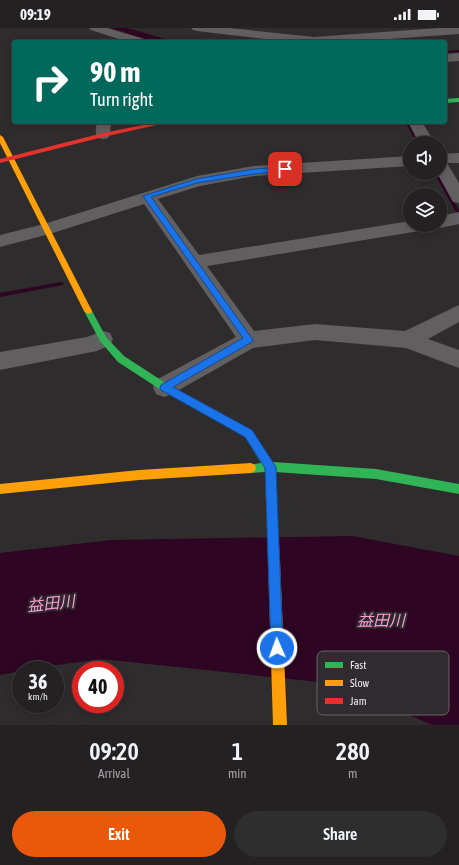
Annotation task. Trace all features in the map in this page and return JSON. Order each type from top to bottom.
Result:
[{"type":"street","points":[[95,28],[134,40]]},
{"type":"street","points":[[197,28],[304,40]]},
{"type":"street","points":[[327,40],[459,30]]},
{"type":"street","points":[[238,40],[245,34]]},
{"type":"street","points":[[447,58],[459,57]]},
{"type":"street","points":[[447,101],[459,100]]},
{"type":"street","points":[[0,161],[104,128],[146,124]]},
{"type":"street","points":[[416,124],[424,136]]},
{"type":"street","points":[[0,137],[102,338],[121,359],[164,388],[248,434],[270,467],[280,725]]},
{"type":"street","points":[[447,159],[459,158]]},
{"type":"street","points":[[0,241],[47,229],[196,181],[254,172],[403,161]]},
{"type":"street","points":[[447,177],[459,198]]},
{"type":"street","points":[[147,196],[249,340]]},
{"type":"street","points":[[447,221],[459,218]]},
{"type":"street","points":[[195,264],[204,260],[403,228]]},
{"type":"street","points":[[407,340],[459,313]]},
{"type":"street","points":[[164,388],[249,340],[315,332],[407,340],[459,359]]},
{"type":"street","points":[[0,361],[90,345],[102,338]]},
{"type":"street","points":[[0,489],[139,476],[270,467],[376,474],[459,490]]},
{"type":"water","points":[[111,28],[127,28],[169,40],[149,40]]},
{"type":"water","name":"益田川","points":[[352,536],[459,556],[459,725],[432,725],[409,715],[449,715],[449,651],[317,651],[317,682],[101,659],[72,661],[72,663],[64,664],[64,661],[12,661],[12,673],[0,675],[0,553],[111,540]]},
{"type":"waterway","points":[[447,52],[459,51]]},
{"type":"waterway","points":[[408,124],[415,136]]},
{"type":"waterway","points":[[440,180],[459,214]]},
{"type":"waterway","points":[[0,295],[61,284]]},
{"type":"traffic: fast","points":[[447,101],[459,100]]},
{"type":"traffic: fast","points":[[88,311],[103,339],[121,359],[164,387],[248,434],[270,467],[274,562]]},
{"type":"traffic: fast","points":[[251,468],[270,467],[376,474],[459,489]]},
{"type":"traffic: slow","points":[[0,137],[88,311]]},
{"type":"traffic: slow","points":[[0,489],[139,475],[251,468]]},
{"type":"traffic: slow","points":[[274,562],[280,725]]},
{"type":"traffic: jam","points":[[0,161],[103,135],[157,124]]},
{"type":"route","points":[[277,648],[270,467],[248,434],[164,388],[249,340],[147,196],[196,181],[285,169]]}]
